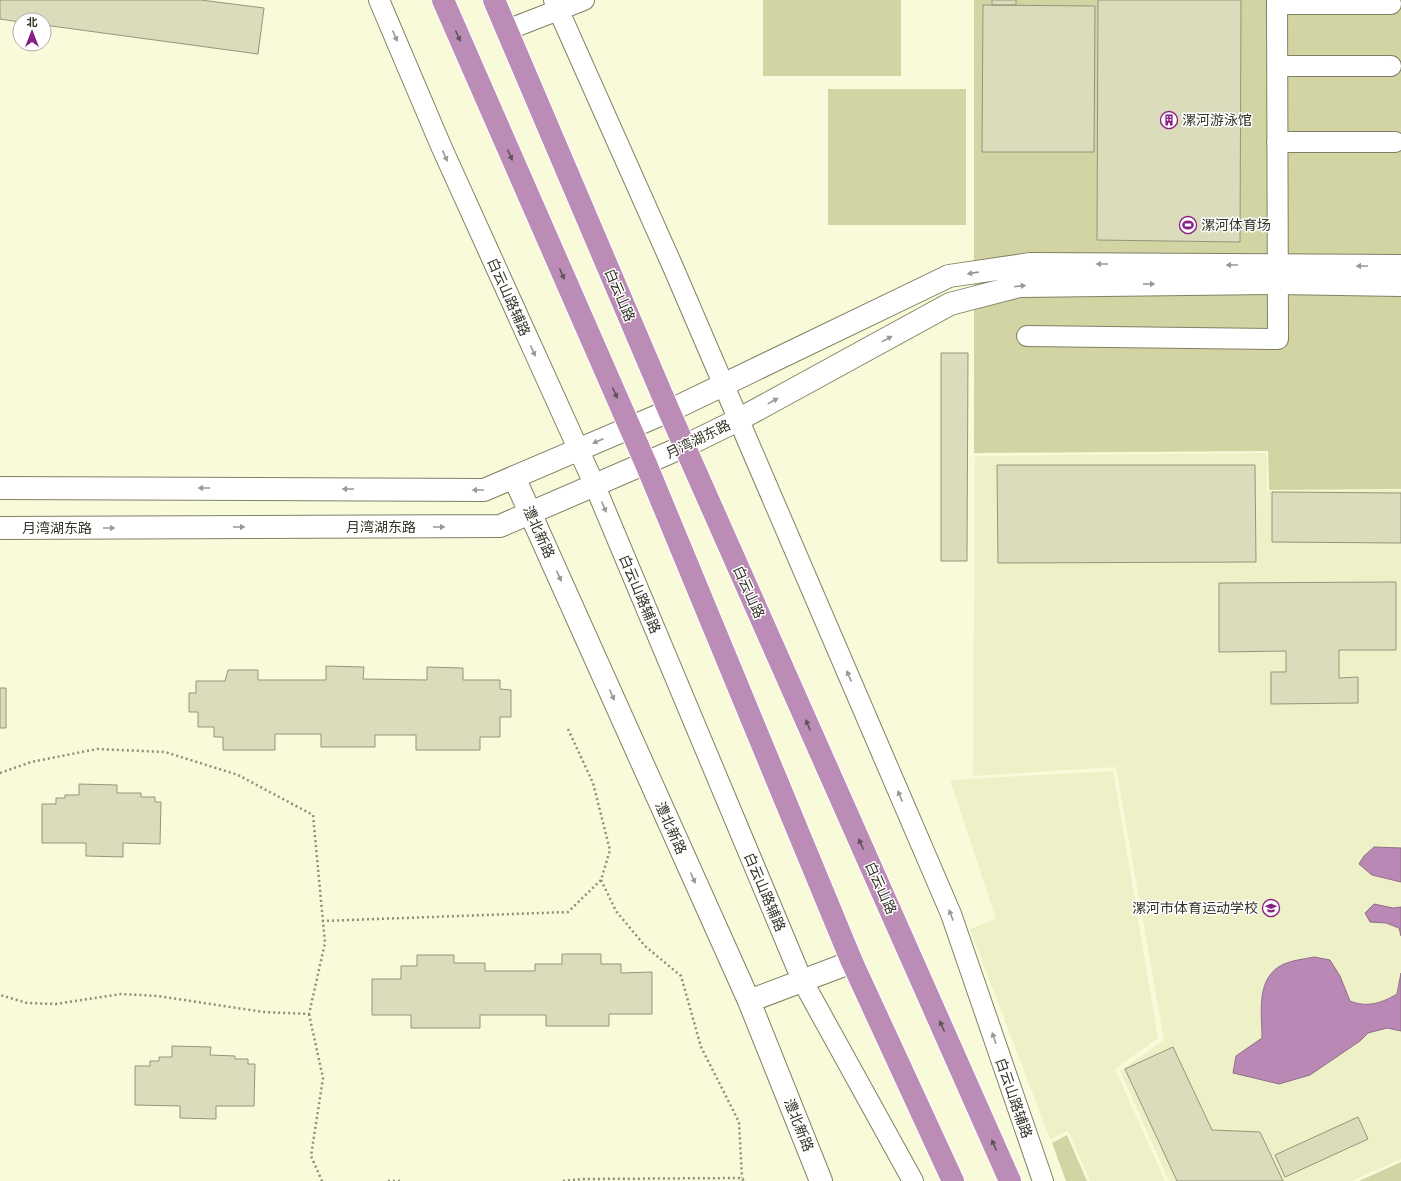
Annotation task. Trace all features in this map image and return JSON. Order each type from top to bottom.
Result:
[{"type":"highway","points":[[443,0],[646,464],[852,962],[953,1181]]},
{"type":"highway","name":"白云山路","points":[[494,0],[669,411],[1010,1181]]},
{"type":"street","name":"白云山路辅路","points":[[379,0],[441,146],[595,486],[802,980],[913,1181]]},
{"type":"street","points":[[507,30],[556,5],[584,0]]},
{"type":"street","points":[[1027,336],[1278,339],[1277,2],[1391,4]]},
{"type":"street","name":"白云山路辅路","points":[[556,5],[673,267],[951,914],[1043,1181]]},
{"type":"street","points":[[1277,66],[1391,66]]},
{"type":"street","points":[[1277,142],[1395,142]]},
{"type":"street","points":[[0,488],[484,490],[669,411],[949,276],[1030,264],[1278,274],[1401,285]]},
{"type":"street","points":[[1278,274],[1401,266]]},
{"type":"street","name":"月湾湖东路","points":[[0,528],[500,526],[646,464],[738,420],[950,304],[1019,286],[1278,274]]},
{"type":"street","name":"澧北新路","points":[[514,477],[749,1001],[822,1181]]},
{"type":"street","points":[[749,1001],[852,962]]},
{"type":"path","points":[[322,921],[568,912],[601,880],[610,850],[593,783],[568,729]]},
{"type":"path","points":[[0,772],[31,762],[97,749],[165,752],[238,775],[313,815],[325,943],[309,1014],[323,1078],[311,1156],[322,1181]]},
{"type":"path","points":[[601,880],[616,911],[645,946],[681,976],[701,1047],[739,1122],[742,1178],[744,1181]]},
{"type":"path","points":[[0,995],[27,1003],[56,1004],[122,994],[158,996],[264,1012],[309,1014]]},
{"type":"path","points":[[563,1181],[584,1179],[742,1178]]},
{"type":"path","points":[[388,1181],[403,1181]]},
{"type":"shaded area","points":[[763,0],[901,0],[901,76],[763,76]]},
{"type":"shaded area","name":"漯河体育场","points":[[974,0],[1401,0],[1401,489],[1269,490],[1268,451],[974,453]]},
{"type":"shaded area","points":[[828,89],[966,89],[966,225],[828,225]]},
{"type":"shaded area","name":"漯河市体育运动学校","points":[[1267,453],[1267,491],[1401,490],[1401,1159],[1352,1181],[1169,1181],[1120,1071],[1164,1040],[1116,767],[973,776],[975,456]]},
{"type":"shaded area","points":[[1113,771],[1158,1038],[1115,1069],[1165,1181],[1090,1181],[1068,1131],[1050,1139],[970,929],[996,919],[950,780]]},
{"type":"shaded area","points":[[1374,847],[1401,848],[1401,882],[1372,875],[1359,864],[1364,856]]},
{"type":"shaded area","points":[[1374,904],[1393,908],[1401,907],[1401,936],[1399,928],[1386,923],[1370,922],[1365,913]]},
{"type":"shaded area","points":[[1314,957],[1330,960],[1340,976],[1350,1001],[1356,1003],[1374,1004],[1397,994],[1401,973],[1401,1031],[1387,1028],[1368,1033],[1360,1041],[1310,1075],[1279,1084],[1233,1073],[1236,1056],[1262,1038],[1262,996],[1268,978],[1275,970],[1284,964]]},
{"type":"shaded area","points":[[1067,1135],[1087,1181],[1066,1181],[1052,1143]]},
{"type":"shaded area","points":[[1401,1162],[1401,1181],[1359,1181]]},
{"type":"building","points":[[0,0],[201,0],[264,8],[258,54],[52,26],[52,12],[12,12],[12,21],[0,19]]},
{"type":"building","points":[[992,0],[1016,0],[1016,5],[992,5]]},
{"type":"building","name":"漯河游泳馆","points":[[1098,0],[1241,0],[1240,242],[1097,240]]},
{"type":"building","points":[[983,5],[1095,6],[1094,152],[982,152]]},
{"type":"building","points":[[941,353],[968,353],[967,561],[941,561]]},
{"type":"building","points":[[997,465],[1255,465],[1256,562],[998,563]]},
{"type":"building","points":[[1272,492],[1401,493],[1401,543],[1272,542]]},
{"type":"building","points":[[1396,582],[1396,650],[1339,650],[1339,678],[1358,677],[1358,703],[1271,704],[1271,672],[1286,672],[1286,651],[1219,652],[1219,583]]},
{"type":"building","points":[[326,666],[364,667],[363,679],[427,680],[427,667],[463,668],[463,680],[500,680],[500,689],[511,690],[511,717],[500,717],[500,737],[480,737],[480,750],[416,750],[416,735],[375,735],[375,747],[321,747],[321,734],[275,734],[275,750],[223,750],[223,737],[214,737],[214,727],[198,727],[198,712],[189,712],[189,693],[196,693],[196,681],[225,681],[228,670],[258,670],[258,680],[326,680]]},
{"type":"building","points":[[0,688],[6,688],[6,728],[0,728]]},
{"type":"building","points":[[79,784],[117,785],[117,793],[141,793],[141,797],[155,797],[155,802],[161,802],[160,844],[123,843],[123,857],[86,856],[86,843],[42,843],[42,804],[56,804],[56,798],[65,798],[65,795],[79,795]]},
{"type":"building","points":[[562,954],[601,954],[601,964],[621,964],[621,973],[652,972],[652,1014],[609,1014],[609,1026],[546,1026],[546,1015],[480,1015],[480,1028],[411,1028],[411,1015],[372,1015],[372,979],[401,979],[401,966],[417,966],[417,955],[454,955],[454,963],[485,963],[485,971],[535,971],[535,964],[562,964]]},
{"type":"building","points":[[172,1046],[211,1047],[210,1055],[235,1056],[235,1059],[248,1059],[248,1064],[255,1064],[254,1106],[216,1106],[216,1119],[180,1118],[180,1106],[135,1105],[135,1066],[150,1066],[150,1061],[159,1061],[159,1057],[172,1057]]},
{"type":"building","points":[[1173,1047],[1212,1130],[1260,1132],[1283,1181],[1177,1181],[1125,1069]]},
{"type":"building","points":[[1358,1117],[1368,1139],[1285,1177],[1275,1155]]},
{"type":"place","name":"漯河游泳馆","points":[[1169,120]]},
{"type":"place","name":"漯河体育场","points":[[1188,225]]},
{"type":"place","name":"漯河市体育运动学校","points":[[1271,908]]}]
